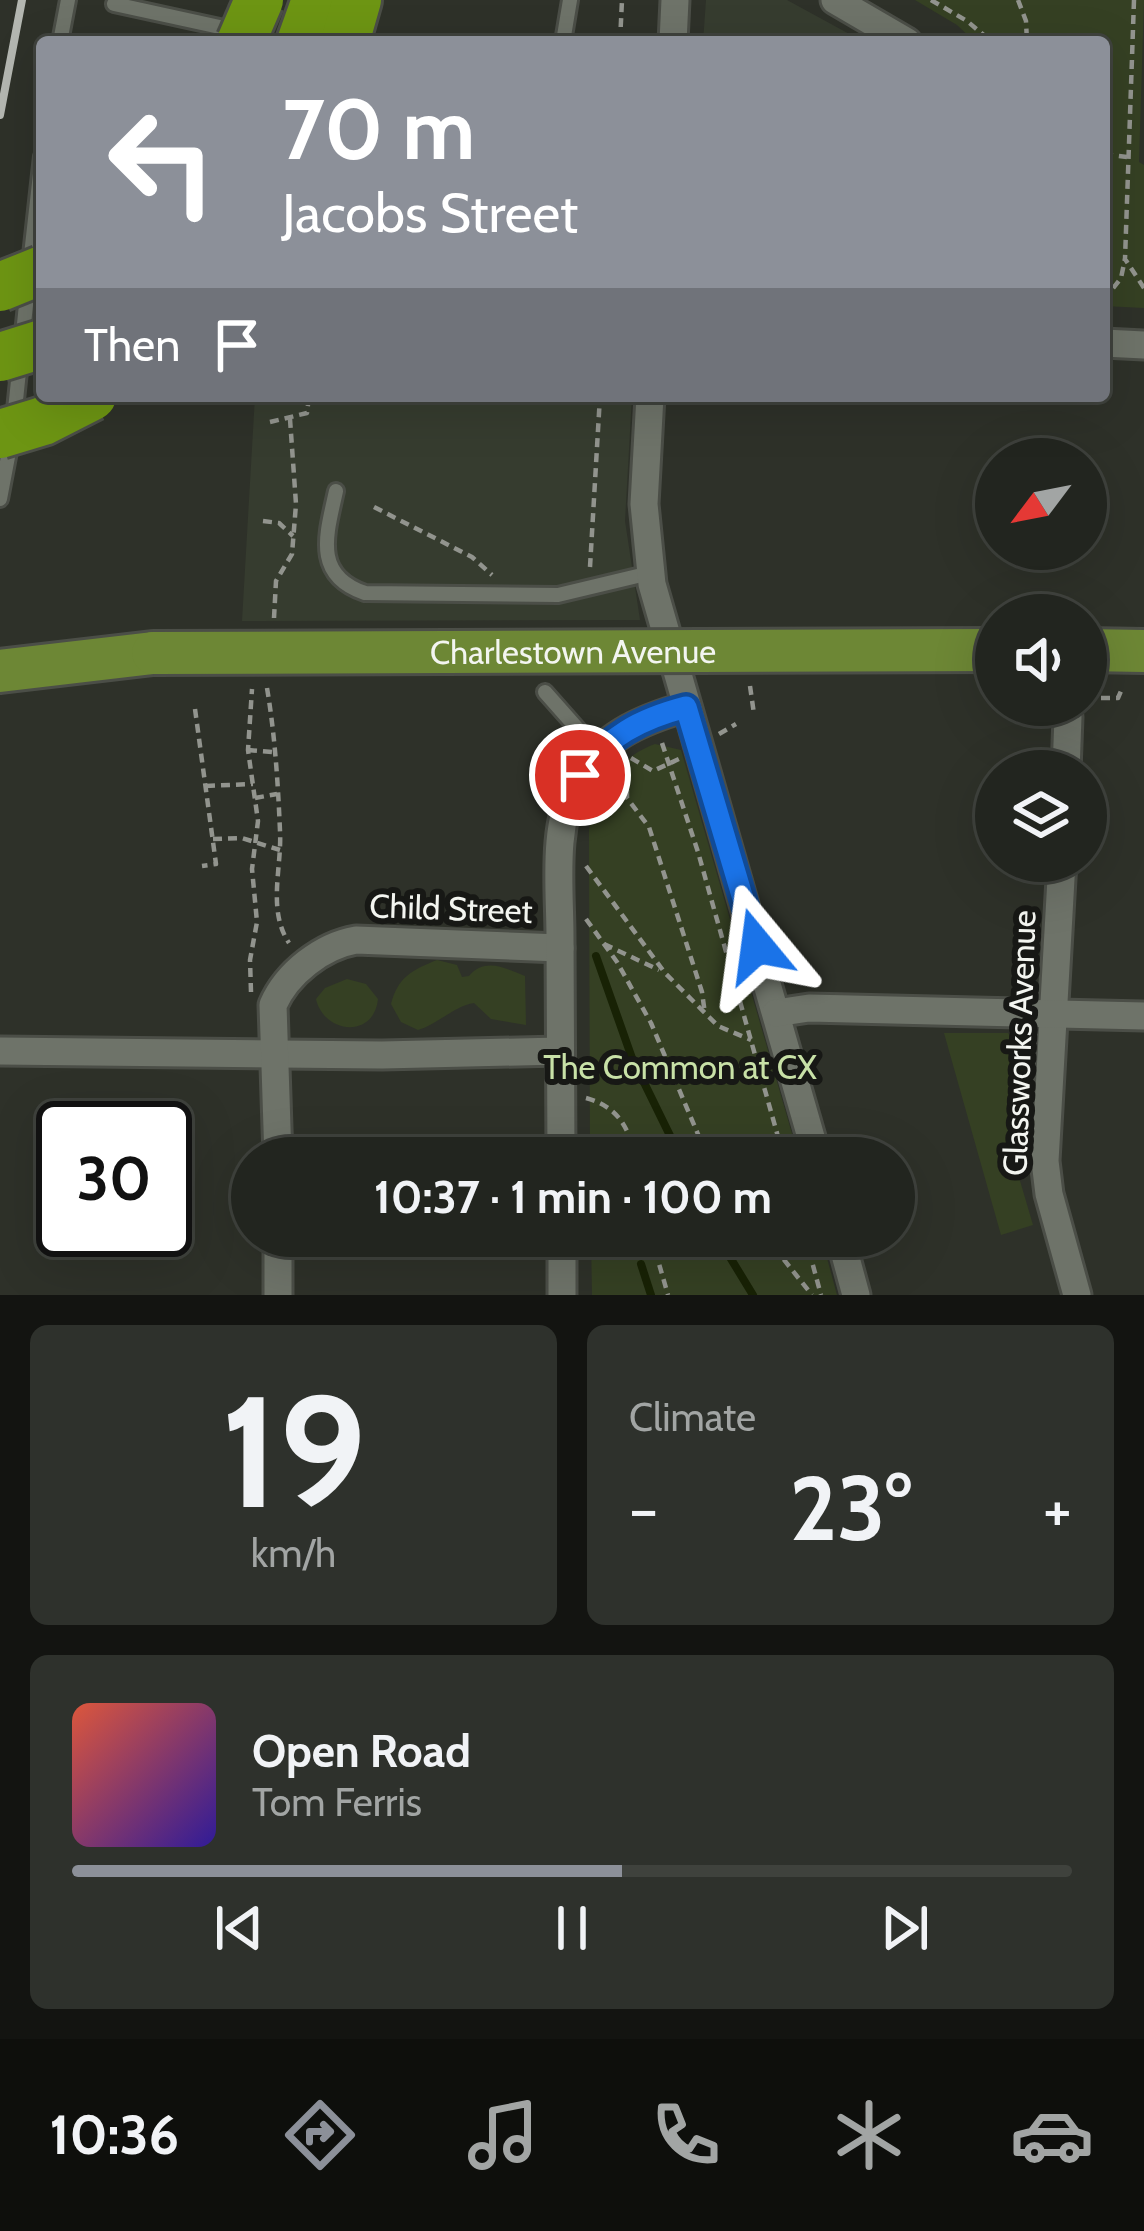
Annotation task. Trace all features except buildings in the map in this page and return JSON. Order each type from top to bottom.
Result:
[{"type":"highway","points":[[244,36],[262,0]]},
{"type":"highway","points":[[303,36],[316,0]]},
{"type":"highway","points":[[347,36],[357,0]]},
{"type":"highway","points":[[0,357],[36,346]]},
{"type":"highway","points":[[0,434],[43,421],[80,402]]},
{"type":"main road","name":"Charlestown Avenue","points":[[0,642],[153,653],[975,650]]},
{"type":"main road","points":[[1107,650],[1144,651]]},
{"type":"main road","name":"Charlestown Avenue","points":[[0,671],[153,653]]},
{"type":"street","points":[[673,36],[675,0]]},
{"type":"street","points":[[835,0],[897,36]]},
{"type":"street","points":[[1110,344],[1144,346]]},
{"type":"street","points":[[650,402],[644,504],[650,573],[667,647],[811,1137]]},
{"type":"street","points":[[561,1137],[564,818],[576,782],[598,752],[632,725],[686,707]]},
{"type":"street","name":"Glassworks Avenue","points":[[1061,882],[1045,1161],[1049,1194],[1078,1295]]},
{"type":"street","name":"Child Street","points":[[278,1137],[272,1017],[278,993],[329,946],[356,940],[560,948]]},
{"type":"street","points":[[776,1013],[809,1008],[1144,1016]]},
{"type":"street","points":[[0,1051],[559,1051]]},
{"type":"street","points":[[278,1257],[278,1295]]},
{"type":"street","points":[[562,1257],[562,1295]]},
{"type":"street","points":[[846,1257],[856,1295]]},
{"type":"lane","points":[[61,36],[68,0]]},
{"type":"lane","points":[[114,4],[257,35],[262,0]]},
{"type":"lane","points":[[564,36],[570,0]]},
{"type":"lane","points":[[0,499],[10,456],[24,278],[36,197]]},
{"type":"lane","points":[[336,491],[327,556],[338,577],[357,590],[392,595],[550,596],[650,573]]},
{"type":"lane","points":[[545,692],[598,752]]},
{"type":"path","points":[[620,36],[622,0]]},
{"type":"path","points":[[931,0],[985,36]]},
{"type":"path","points":[[1018,0],[1027,36]]},
{"type":"path","points":[[1110,292],[1121,278],[1125,259],[1134,0]]},
{"type":"path","points":[[1110,155],[1127,158]]},
{"type":"path","points":[[1125,259],[1144,288]]},
{"type":"path","points":[[270,422],[307,413],[308,402]]},
{"type":"path","points":[[589,589],[600,402]]},
{"type":"path","points":[[274,620],[276,581],[290,564],[296,504],[290,419]]},
{"type":"path","points":[[374,507],[472,556],[495,580]]},
{"type":"path","points":[[263,521],[279,523],[293,536]]},
{"type":"path","points":[[750,686],[754,714]]},
{"type":"path","points":[[251,1007],[250,960],[257,922],[252,878],[255,798],[248,750],[252,688]]},
{"type":"path","points":[[267,688],[277,794],[280,850],[276,884],[281,931]]},
{"type":"path","points":[[1107,701],[1118,698],[1121,691]]},
{"type":"path","points":[[195,709],[216,864],[202,866]]},
{"type":"path","points":[[717,736],[736,724]]},
{"type":"path","points":[[660,738],[778,1137]]},
{"type":"path","points":[[248,750],[274,752]]},
{"type":"path","points":[[627,754],[648,770],[669,765]]},
{"type":"path","points":[[627,767],[627,798],[649,826],[705,1014]]},
{"type":"path","points":[[206,786],[253,784]]},
{"type":"path","points":[[255,798],[277,794]]},
{"type":"path","points":[[212,839],[242,838],[280,850]]},
{"type":"path","points":[[586,866],[664,974],[705,1014],[737,1037],[751,1040]]},
{"type":"path","points":[[584,916],[617,962],[655,1031],[698,1137]]},
{"type":"path","points":[[599,941],[664,974]]},
{"type":"path","points":[[584,1097],[607,1104],[628,1137]]},
{"type":"path","points":[[657,1257],[668,1295]]},
{"type":"path","points":[[782,1257],[812,1295]]},
{"type":"path","points":[[810,1257],[820,1295]]},
{"type":"shaded area","points":[[706,0],[787,0],[853,36],[703,36]]},
{"type":"shaded area","points":[[255,402],[632,402],[625,521],[640,620],[242,621]]},
{"type":"green space","points":[[915,0],[1144,0],[1139,162],[1144,165],[1144,308],[1110,306],[1110,36],[969,36]]},
{"type":"green space","name":"The Common at CX","points":[[655,744],[681,750],[793,1137],[590,1137],[589,830],[610,777]]},
{"type":"green space","points":[[437,960],[457,965],[462,977],[488,966],[525,976],[526,1025],[491,1019],[474,1003],[418,1030],[401,1022],[391,1004],[398,987],[413,971]]},
{"type":"green space","points":[[347,979],[366,984],[378,999],[375,1012],[359,1026],[338,1025],[328,1019],[316,999],[325,988]]},
{"type":"green space","points":[[944,1033],[1008,1033],[1024,1051],[1018,1174],[1033,1225],[1001,1235]]},
{"type":"green space","points":[[591,1257],[827,1257],[837,1295],[592,1295]]},
{"type":"waterway","points":[[596,956],[632,1058],[671,1137]]},
{"type":"waterway","points":[[730,1257],[753,1295]]},
{"type":"waterway","points":[[641,1264],[651,1295]]},
{"type":"railway","points":[[0,115],[22,0]]},
{"type":"route","points":[[580,775],[598,752],[632,725],[686,707],[757,946]]}]
